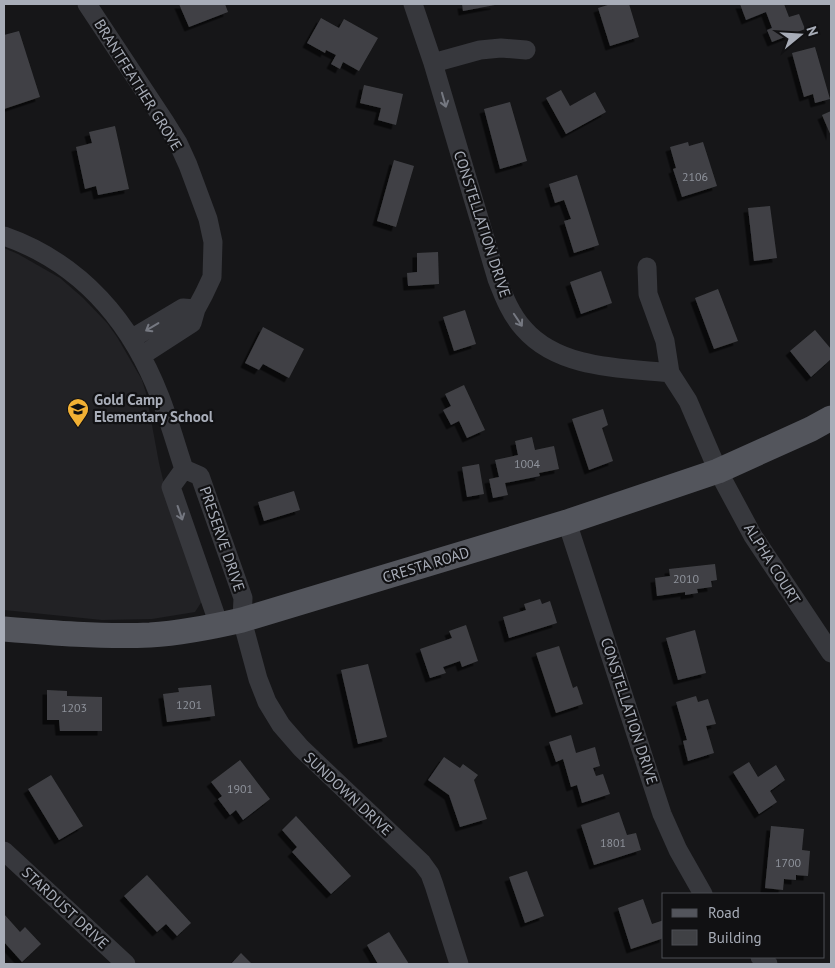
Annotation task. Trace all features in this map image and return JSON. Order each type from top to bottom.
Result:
[{"type":"main road","name":"CRESTA ROAD","points":[[4,629],[67,634],[150,635],[230,623],[568,522],[718,471],[831,418]]},
{"type":"street","name":"BRANTFEATHER GROVE","points":[[87,4],[166,122],[181,150],[208,219],[213,242],[212,276],[196,309],[192,323],[141,356]]},
{"type":"street","name":"CONSTELLATION DRIVE","points":[[413,4],[433,63],[497,279],[506,302],[524,329],[537,342],[552,352],[569,358],[587,363],[670,373]]},
{"type":"street","points":[[433,63],[480,50],[501,48],[526,50]]},
{"type":"street","points":[[4,236],[56,261],[90,287],[117,316],[141,356],[161,398],[184,469]]},
{"type":"street","points":[[647,267],[648,294],[665,341],[670,373],[688,401],[718,471]]},
{"type":"street","points":[[131,340],[183,308],[196,309]]},
{"type":"street","name":"PRESERVE DRIVE","points":[[184,469],[200,476],[243,598],[230,623],[196,558],[172,487],[184,469]]},
{"type":"street","name":"ALPHA COURT","points":[[718,471],[766,557],[831,654]]},
{"type":"street","name":"CONSTELLATION DRIVE","points":[[568,522],[662,814],[678,850],[702,893]]},
{"type":"street","points":[[196,558],[225,548]]},
{"type":"street","name":"SUNDOWN DRIVE","points":[[230,623],[258,678],[267,702],[281,725],[301,748],[422,863],[430,874],[458,964]]},
{"type":"street","name":"STARDUST DRIVE","points":[[4,851],[126,964]]},
{"type":"shaded area","name":"Gold Camp Elementary School","points":[[4,248],[60,278],[83,298],[107,323],[142,380],[169,505],[202,601],[195,612],[152,619],[102,620],[4,610]]},
{"type":"building","points":[[179,4],[225,4],[228,12],[189,27]]},
{"type":"building","points":[[462,4],[495,4],[495,5],[463,11]]},
{"type":"building","points":[[611,4],[629,4],[639,37],[610,46],[598,8]]},
{"type":"building","points":[[740,4],[784,4],[789,17],[799,14],[805,29],[772,42],[767,30],[772,28],[766,12],[746,20]]},
{"type":"building","points":[[321,18],[339,28],[344,19],[378,38],[359,71],[343,62],[340,69],[331,64],[336,55],[326,50],[325,53],[307,43]]},
{"type":"building","points":[[19,31],[40,97],[4,109],[4,35]]},
{"type":"building","points":[[815,47],[830,99],[815,103],[813,94],[804,97],[792,53]]},
{"type":"building","points":[[364,85],[403,94],[396,125],[378,120],[381,108],[360,103]]},
{"type":"building","points":[[561,90],[570,106],[595,92],[606,112],[566,134],[546,98]]},
{"type":"building","points":[[510,102],[527,161],[500,169],[484,109]]},
{"type":"building","points":[[831,111],[831,136],[822,115]]},
{"type":"building","points":[[115,126],[129,189],[98,195],[96,186],[85,189],[76,147],[92,143],[89,132]]},
{"type":"building","points":[[688,142],[689,146],[703,142],[717,186],[682,197],[673,169],[676,168],[670,147]]},
{"type":"building","points":[[394,160],[414,166],[396,227],[377,221]]},
{"type":"building","points":[[577,175],[599,245],[574,253],[564,221],[571,219],[564,200],[555,203],[549,184]]},
{"type":"building","points":[[770,206],[777,258],[754,261],[748,208]]},
{"type":"building","points":[[438,252],[439,284],[408,286],[407,273],[417,272],[417,253]]},
{"type":"building","points":[[601,271],[612,303],[581,314],[570,282]]},
{"type":"building","points":[[718,289],[738,341],[714,349],[695,298]]},
{"type":"building","points":[[465,310],[476,344],[454,351],[443,317]]},
{"type":"building","points":[[263,327],[304,349],[289,378],[263,364],[259,370],[245,363]]},
{"type":"building","points":[[815,330],[831,349],[831,359],[811,377],[790,351]]},
{"type":"building","points":[[464,385],[485,430],[467,438],[459,421],[451,425],[443,410],[451,406],[445,394]]},
{"type":"building","points":[[603,409],[608,425],[602,428],[613,461],[589,470],[572,419]]},
{"type":"building","points":[[532,437],[535,450],[554,446],[559,469],[539,473],[540,476],[505,483],[508,495],[493,498],[489,479],[499,477],[495,460],[518,455],[515,441]]},
{"type":"building","points":[[479,464],[484,494],[467,497],[462,467]]},
{"type":"building","points":[[294,491],[300,510],[264,521],[258,502]]},
{"type":"building","points":[[715,564],[717,580],[711,581],[712,587],[697,589],[698,593],[685,595],[685,592],[657,596],[655,578],[670,576],[669,569]]},
{"type":"building","points":[[540,599],[542,604],[550,601],[557,623],[509,638],[503,617],[526,610],[524,604]]},
{"type":"building","points":[[466,625],[478,661],[462,667],[460,661],[443,667],[446,673],[430,678],[420,649],[452,638],[449,631]]},
{"type":"building","points":[[695,630],[706,673],[678,680],[666,638]]},
{"type":"building","points":[[559,646],[573,688],[577,686],[583,704],[556,713],[536,653]]},
{"type":"building","points":[[368,664],[387,737],[358,744],[341,670]]},
{"type":"building","points":[[211,685],[215,716],[167,722],[163,694],[179,692],[178,688]]},
{"type":"building","points":[[47,690],[67,691],[67,696],[102,697],[102,731],[60,731],[59,720],[47,720]]},
{"type":"building","points":[[696,696],[698,702],[708,699],[716,724],[706,726],[714,753],[688,761],[683,741],[687,740],[676,702]]},
{"type":"building","points":[[571,735],[576,753],[595,747],[600,766],[593,768],[596,776],[603,774],[610,794],[582,803],[577,785],[571,787],[563,759],[556,762],[549,742]]},
{"type":"building","points":[[444,757],[460,768],[463,764],[478,775],[474,780],[487,819],[460,827],[449,795],[428,780]]},
{"type":"building","points":[[240,760],[270,799],[243,820],[236,810],[230,815],[218,799],[222,796],[211,782]]},
{"type":"building","points":[[749,762],[758,777],[776,765],[785,780],[770,791],[777,802],[759,814],[733,772]]},
{"type":"building","points":[[51,775],[83,826],[59,840],[28,789]]},
{"type":"building","points":[[619,812],[627,835],[636,833],[641,850],[594,865],[581,825]]},
{"type":"building","points":[[296,816],[351,876],[331,894],[292,852],[297,847],[282,830]]},
{"type":"building","points":[[771,826],[804,829],[802,850],[810,851],[808,876],[796,875],[796,880],[784,879],[783,890],[765,888]]},
{"type":"building","points":[[527,871],[544,916],[525,923],[509,877]]},
{"type":"building","points":[[147,875],[191,923],[177,936],[166,924],[157,932],[124,896]]},
{"type":"building","points":[[643,899],[652,924],[662,921],[662,939],[631,949],[618,908]]},
{"type":"building","points":[[4,914],[20,932],[25,927],[41,944],[22,962],[4,942]]},
{"type":"building","points":[[389,932],[409,964],[378,964],[367,945]]},
{"type":"building","points":[[241,953],[252,964],[231,964]]},
{"type":"place","name":"Gold Camp Elementary School","points":[[78,428]]}]
